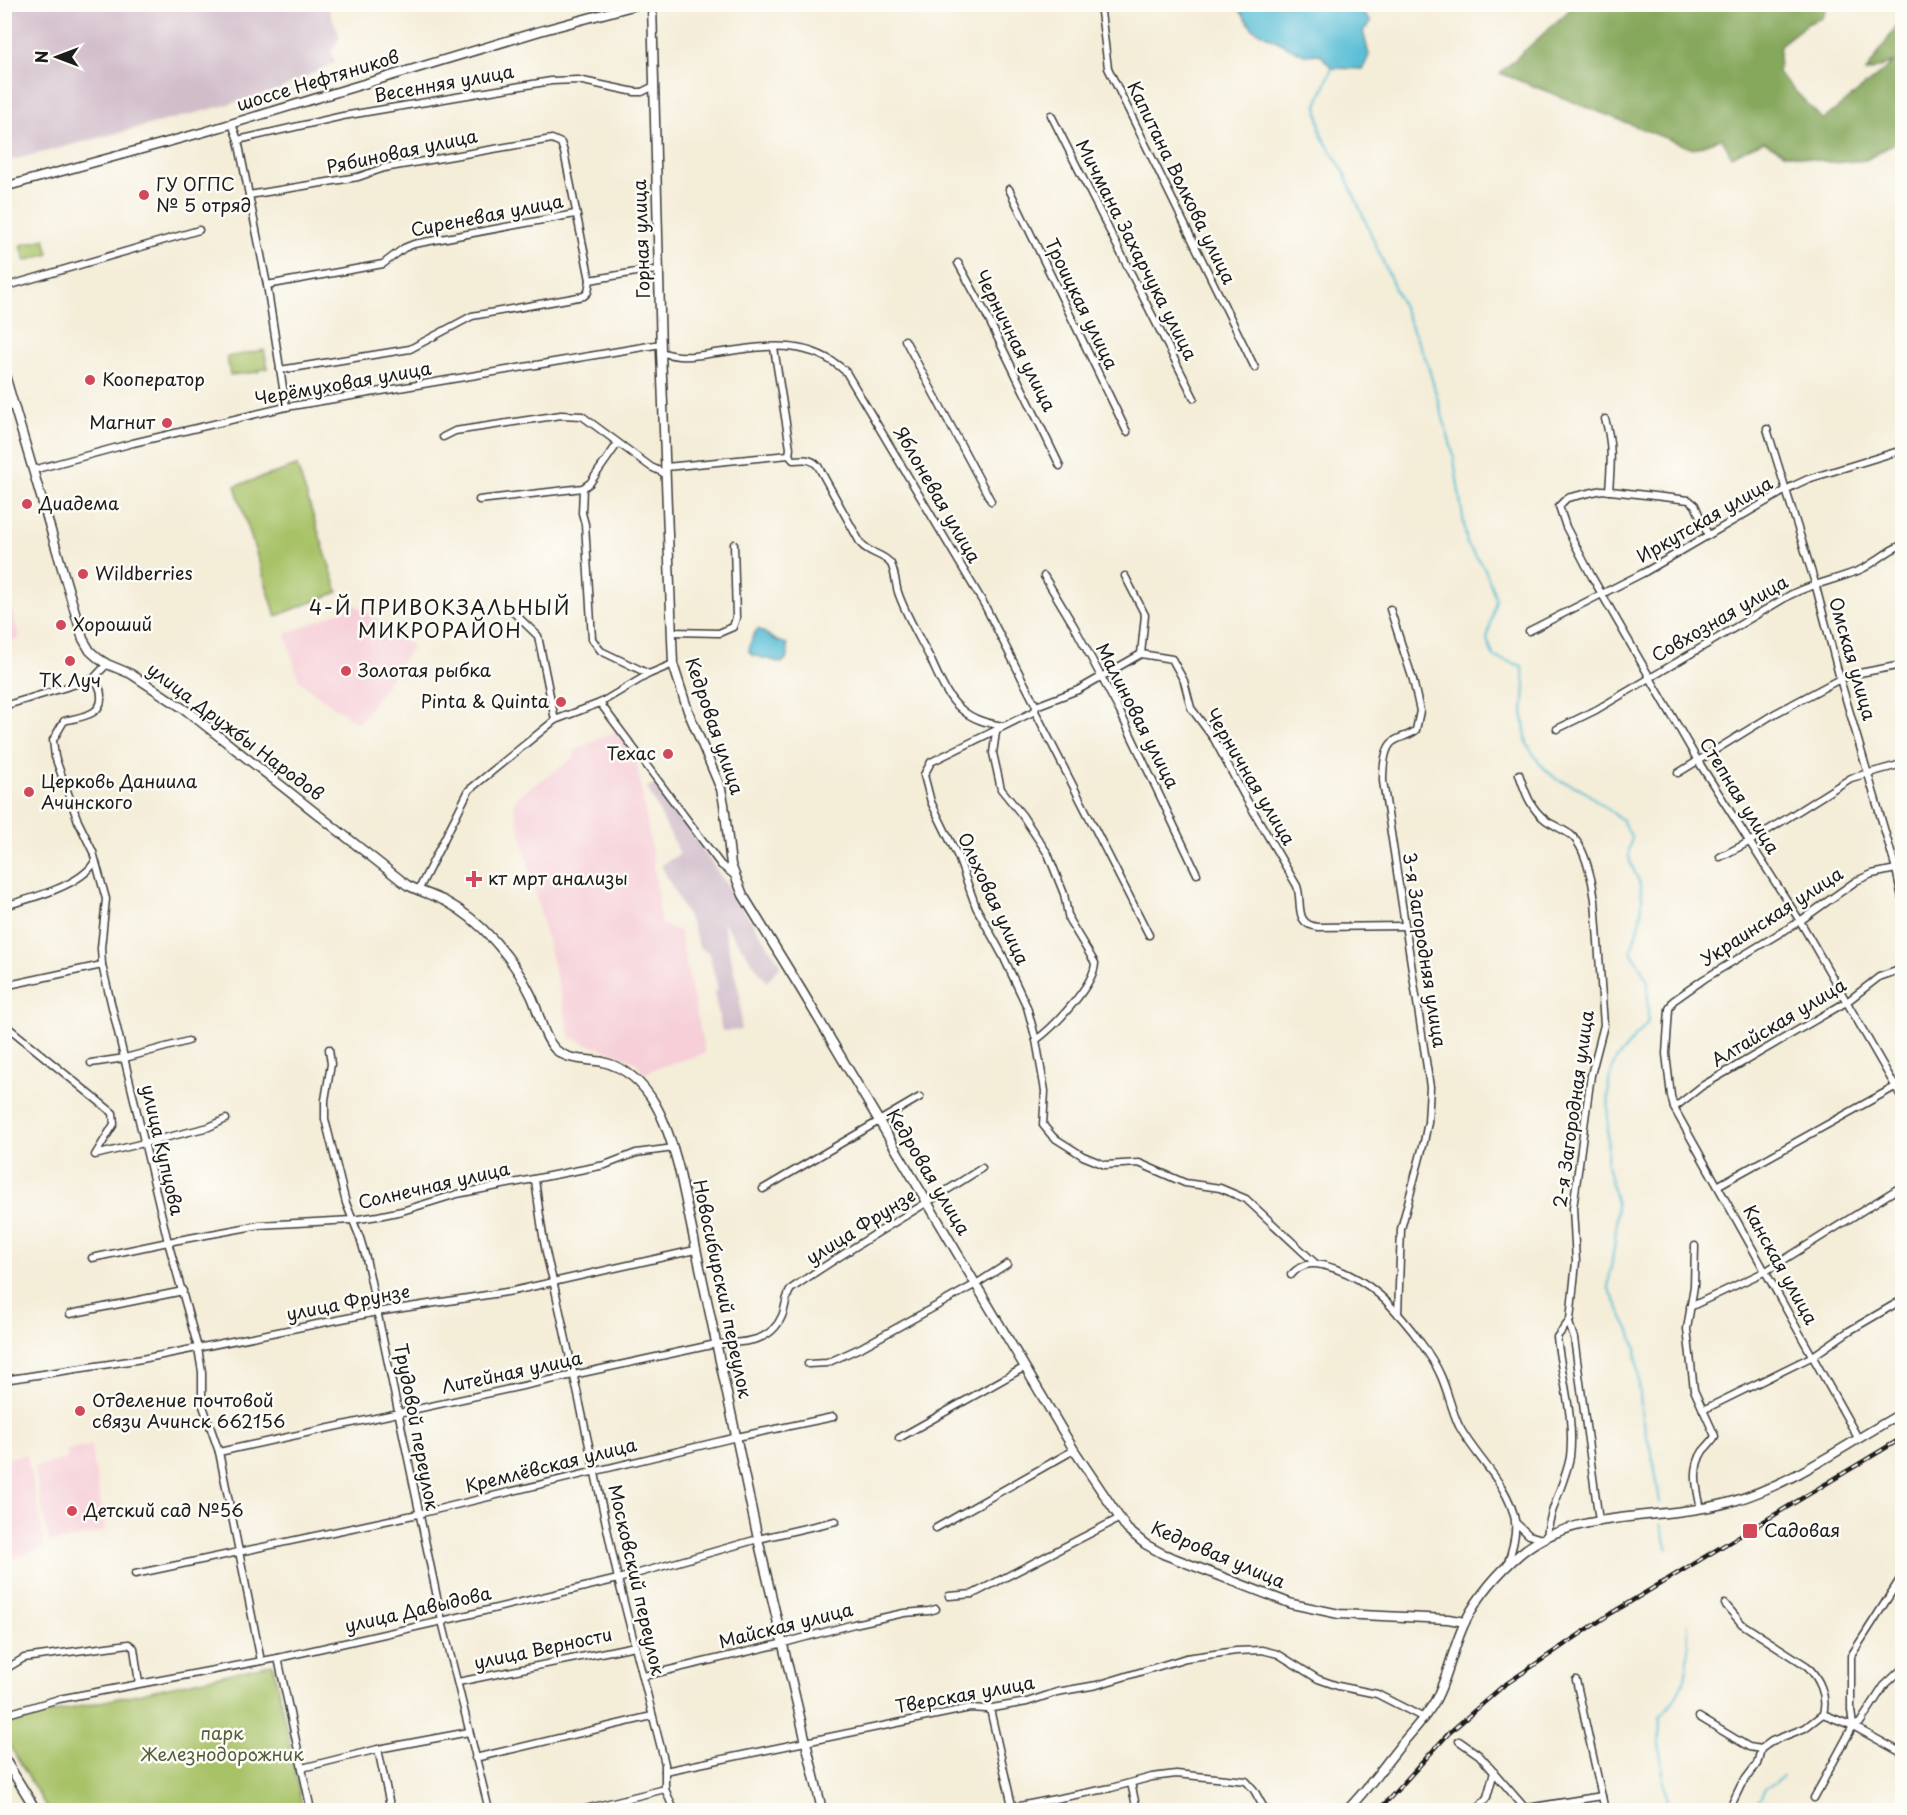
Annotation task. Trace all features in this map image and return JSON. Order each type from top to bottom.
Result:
[{"type":"street","name":"шоссе Нефтяников","points":[[4,187],[232,124],[540,31],[640,4]]},
{"type":"street","name":"Горная улица","points":[[652,4],[666,470]]},
{"type":"street","name":"Капитана Волкова улица","points":[[1100,4],[1108,68],[1255,368]]},
{"type":"street","name":"Весенняя улица","points":[[237,140],[343,116],[567,79],[635,92],[642,92],[654,86]]},
{"type":"street","name":"Мичмана Захарчука улица","points":[[1051,115],[1194,398]]},
{"type":"street","points":[[232,124],[267,285],[286,407]]},
{"type":"street","name":"Рябиновая улица","points":[[249,195],[358,177],[384,168],[548,139],[561,143],[575,214]]},
{"type":"street","name":"Троицкая улица","points":[[1009,189],[1126,432]]},
{"type":"street","points":[[280,370],[411,349],[472,316],[579,297],[588,291],[590,279],[575,214]]},
{"type":"street","name":"Сиреневая улица","points":[[267,285],[383,264],[404,248],[414,244],[575,214]]},
{"type":"street","points":[[4,287],[199,230]]},
{"type":"street","name":"Черничная улица","points":[[958,263],[985,312],[1060,466]]},
{"type":"street","points":[[590,279],[659,270]]},
{"type":"street","points":[[905,340],[990,501]]},
{"type":"street","name":"Яблоневая улица","points":[[774,348],[790,347],[815,351],[846,372],[984,604],[1149,935]]},
{"type":"street","name":"Черёмуховая улица","points":[[33,470],[133,443],[286,407],[661,348],[683,358],[774,348]]},
{"type":"street","points":[[774,348],[790,448],[789,455],[793,460],[808,459],[818,466],[861,544],[890,563],[906,612],[948,692],[959,708],[978,721],[1003,726]]},
{"type":"street","name":"улица Дружбы Народов","points":[[4,372],[83,639],[90,651],[107,664],[131,674],[187,711],[406,885],[418,891]]},
{"type":"street","points":[[443,437],[455,431],[572,414],[582,416],[651,467],[666,470],[789,455]]},
{"type":"street","points":[[1605,419],[1612,452],[1609,491],[1646,497],[1689,500],[1695,505],[1708,535]]},
{"type":"street","name":"Омская улица","points":[[1767,429],[1815,584],[1840,679],[1896,869],[1902,898]]},
{"type":"street","points":[[479,500],[584,488],[618,443]]},
{"type":"street","name":"Иркутская улица","points":[[1529,632],[1646,572],[1808,479],[1902,450]]},
{"type":"street","name":"Кедровая улица","points":[[666,470],[674,664],[688,711],[723,796],[729,856],[734,875],[751,910],[802,991],[1074,1450],[1130,1534],[1163,1554],[1292,1604],[1339,1614],[1448,1619],[1465,1622]]},
{"type":"street","points":[[584,488],[582,513],[585,524],[592,639],[597,648],[648,674]]},
{"type":"street","name":"Степная улица","points":[[1609,491],[1591,492],[1567,498],[1559,506],[1566,527],[1698,761],[1800,921],[1902,1098]]},
{"type":"street","points":[[672,632],[719,633],[733,627],[736,618],[734,544]]},
{"type":"street","name":"Совхозная улица","points":[[1557,729],[1596,710],[1790,595],[1815,584],[1859,570],[1893,548],[1902,545]]},
{"type":"street","name":"Малиновая улица","points":[[1044,576],[1120,712],[1197,874]]},
{"type":"street","points":[[1036,1040],[1055,1025],[1082,991],[1092,975],[1095,963],[1069,920],[1064,894],[1048,854],[1001,789],[993,753],[996,732],[1003,726],[1078,690],[1141,654],[1145,615],[1125,576]]},
{"type":"street","points":[[510,609],[538,636],[555,720]]},
{"type":"street","name":"3-я Загородняя улица","points":[[1390,609],[1413,680],[1420,716],[1416,730],[1395,740],[1390,745],[1383,772],[1404,926],[1430,1087],[1428,1122],[1424,1142],[1401,1229],[1398,1314]]},
{"type":"street","name":"Черничная улица","points":[[1141,654],[1172,659],[1184,681],[1191,708],[1214,739],[1297,886],[1300,895],[1300,912],[1305,921],[1318,927],[1404,926]]},
{"type":"street","points":[[4,706],[93,679],[107,664]]},
{"type":"street","points":[[418,891],[469,790],[555,720],[600,703],[648,674],[674,664]]},
{"type":"street","points":[[1678,773],[1774,714],[1840,679],[1902,665]]},
{"type":"street","name":"улица Купцова","points":[[93,679],[100,688],[102,700],[93,714],[64,721],[53,740],[57,766],[78,821],[93,852],[106,899],[101,948],[102,965],[168,1242],[198,1348],[202,1372],[202,1404],[219,1452],[261,1661]]},
{"type":"street","points":[[600,703],[721,865],[734,875]]},
{"type":"street","name":"Ольховая улица","points":[[996,732],[931,762],[924,775],[931,802],[957,857],[976,907],[1027,1007],[1036,1040],[1045,1090],[1043,1125],[1053,1137],[1083,1156],[1105,1165],[1139,1163],[1185,1183],[1220,1188],[1246,1199],[1315,1263]]},
{"type":"street","points":[[1720,857],[1749,842],[1844,782],[1869,772],[1902,764]]},
{"type":"street","name":"2-я Загородная улица","points":[[1519,774],[1536,811],[1548,822],[1576,840],[1592,882],[1604,1025],[1591,1075],[1573,1208],[1576,1262],[1569,1323],[1562,1328],[1557,1337],[1567,1393],[1570,1455],[1545,1538]]},
{"type":"street","points":[[4,906],[53,892],[88,871],[95,860]]},
{"type":"street","name":"Украинская улица","points":[[1674,1108],[1666,1054],[1671,1004],[1704,979],[1800,921],[1862,878],[1896,869]]},
{"type":"street","name":"Новосибирский переулок","points":[[418,891],[460,911],[496,945],[520,975],[534,1001],[549,1040],[559,1052],[574,1058],[610,1064],[625,1071],[643,1088],[661,1113],[674,1148],[758,1539],[822,1810]]},
{"type":"street","points":[[4,986],[102,965]]},
{"type":"street","name":"Алтайская улица","points":[[1674,1108],[1702,1086],[1848,1001],[1879,977],[1902,969]]},
{"type":"street","points":[[4,1024],[113,1113],[114,1124],[95,1155],[209,1127],[226,1119]]},
{"type":"street","points":[[91,1063],[125,1058],[188,1041]]},
{"type":"street","name":"Трудовой переулок","points":[[329,1049],[330,1064],[324,1113],[346,1203],[366,1258],[418,1514],[489,1810]]},
{"type":"street","points":[[1719,1185],[1902,1083]]},
{"type":"street","points":[[763,1189],[920,1097]]},
{"type":"street","name":"Канская улица","points":[[1674,1108],[1719,1185],[1858,1438]]},
{"type":"street","name":"Солнечная улица","points":[[92,1258],[260,1225],[352,1220],[402,1211],[457,1194],[612,1163],[636,1153],[674,1148]]},
{"type":"street","name":"улица Фрунзе","points":[[774,1328],[783,1314],[791,1289],[858,1243],[982,1168]]},
{"type":"street","name":"Московский переулок","points":[[535,1180],[543,1224],[544,1249],[553,1280],[618,1579],[644,1676],[665,1771],[665,1789],[674,1810]]},
{"type":"street","points":[[1690,1308],[1766,1271],[1902,1186]]},
{"type":"street","points":[[1695,1246],[1694,1286],[1687,1325],[1694,1390],[1714,1436],[1703,1451],[1697,1466],[1696,1486],[1701,1509]]},
{"type":"street","name":"улица Фрунзе","points":[[4,1380],[60,1373],[377,1312],[513,1291],[553,1280],[695,1250]]},
{"type":"street","points":[[1291,1275],[1303,1265],[1315,1263],[1344,1272],[1365,1282],[1398,1314],[1435,1364],[1458,1425],[1502,1486],[1512,1508],[1515,1522],[1514,1543],[1506,1567]]},
{"type":"street","points":[[808,1365],[827,1363],[862,1347],[976,1284],[1007,1264]]},
{"type":"street","points":[[70,1314],[183,1291]]},
{"type":"street","points":[[1703,1410],[1813,1356],[1849,1331],[1902,1300]]},
{"type":"street","points":[[1569,1323],[1574,1338],[1599,1521]]},
{"type":"street","name":"Литейная улица","points":[[219,1452],[716,1344],[757,1340],[763,1338],[774,1328]]},
{"type":"street","points":[[899,1438],[1025,1367]]},
{"type":"street","points":[[1347,1810],[1424,1718],[1443,1684],[1465,1622],[1488,1587],[1522,1552],[1545,1538],[1599,1521],[1701,1509],[1728,1503],[1817,1464],[1902,1413]]},
{"type":"street","name":"Кремлёвская улица","points":[[135,1574],[418,1514],[736,1437],[833,1417]]},
{"type":"street","points":[[936,1528],[1074,1450]]},
{"type":"street","points":[[949,1596],[970,1595],[978,1592],[1120,1518]]},
{"type":"street","name":"улица Давыдова","points":[[4,1715],[59,1699],[278,1658],[442,1621],[618,1579],[758,1539],[836,1521]]},
{"type":"street","points":[[1515,1522],[1529,1535],[1545,1538]]},
{"type":"street","points":[[1815,1798],[1853,1726],[1851,1656],[1902,1576]]},
{"type":"street","points":[[1725,1604],[1742,1624],[1807,1666],[1814,1673],[1822,1690],[1825,1706],[1823,1714],[1805,1728],[1772,1741],[1761,1749],[1756,1764],[1741,1785],[1729,1810]]},
{"type":"street","name":"Майская улица","points":[[644,1676],[784,1643],[842,1626],[936,1609]]},
{"type":"street","points":[[4,1670],[24,1658],[129,1644],[134,1648],[139,1683]]},
{"type":"street","name":"улица Верности","points":[[458,1682],[635,1646]]},
{"type":"street","name":"Тверская улица","points":[[665,1771],[970,1708],[990,1708],[1027,1702],[1050,1694],[1097,1685],[1186,1658],[1236,1651],[1268,1650],[1318,1679],[1338,1686],[1377,1694],[1424,1718]]},
{"type":"street","points":[[278,1658],[311,1810]]},
{"type":"street","points":[[1853,1726],[1860,1723],[1884,1686],[1902,1669]]},
{"type":"street","points":[[1576,1680],[1605,1810]]},
{"type":"street","points":[[990,1708],[1012,1809]]},
{"type":"street","points":[[1823,1714],[1853,1726],[1902,1754]]},
{"type":"street","points":[[475,1758],[652,1716]]},
{"type":"street","points":[[1699,1717],[1749,1747],[1761,1749]]},
{"type":"street","points":[[302,1768],[378,1749],[469,1732]]},
{"type":"street","points":[[1459,1741],[1479,1755],[1526,1808]]},
{"type":"street","points":[[378,1749],[392,1810]]},
{"type":"street","points":[[4,1758],[36,1810]]},
{"type":"street","points":[[1477,1810],[1486,1797],[1494,1772]]},
{"type":"street","points":[[999,1810],[1152,1777],[1185,1774],[1242,1780],[1249,1783],[1265,1810]]},
{"type":"street","points":[[1131,1783],[1137,1810]]},
{"type":"street","points":[[581,1810],[665,1789]]},
{"type":"street","points":[[1515,1810],[1602,1796]]},
{"type":"shaded area","points":[[5,4],[327,5],[340,37],[331,52],[336,62],[280,89],[5,162]]},
{"type":"shaded area","points":[[4,587],[20,638],[5,644],[4,644]]},
{"type":"shaded area","name":"Золотая рыбка","points":[[356,605],[413,646],[358,724],[299,681],[286,634]]},
{"type":"shaded area","points":[[618,730],[636,760],[651,846],[661,924],[679,931],[705,1053],[644,1074],[635,1061],[571,1038],[514,805],[517,797],[575,757],[574,751]]},
{"type":"shaded area","points":[[657,783],[781,964],[767,982],[722,921],[740,996],[741,1030],[722,1031],[714,992],[718,989],[709,953],[699,947],[694,930],[661,865],[680,854],[647,787]]},
{"type":"shaded area","name":"Детский сад №56","points":[[91,1445],[105,1531],[49,1544],[34,1467],[67,1459],[67,1450]]},
{"type":"shaded area","points":[[27,1454],[45,1547],[5,1561],[5,1459]]},
{"type":"green space","points":[[1575,5],[1827,5],[1822,18],[1807,24],[1780,45],[1778,73],[1823,120],[1894,62],[1866,72],[1902,18],[1902,139],[1866,160],[1834,163],[1784,153],[1764,141],[1731,156],[1722,138],[1693,149],[1500,73]]},
{"type":"green space","points":[[45,239],[49,254],[25,261],[21,245]]},
{"type":"green space","points":[[264,350],[268,368],[258,372],[230,375],[227,357]]},
{"type":"green space","points":[[297,466],[338,592],[276,616],[235,486]]},
{"type":"green space","name":"парк Железнодорожник","points":[[273,1664],[303,1810],[48,1810],[5,1738],[5,1723]]},
{"type":"water","points":[[1239,5],[1356,5],[1371,22],[1363,31],[1369,55],[1363,69],[1332,68],[1320,54],[1304,55],[1253,29],[1239,9]]},
{"type":"water","points":[[758,629],[777,641],[787,644],[788,657],[782,663],[752,655],[749,651],[754,634]]},
{"type":"waterway","points":[[1332,68],[1317,105],[1321,135],[1343,170],[1427,362],[1453,453],[1467,544],[1485,569],[1496,599],[1487,640],[1494,657],[1522,666],[1525,684],[1523,716],[1527,744],[1540,764],[1556,779],[1580,788],[1622,820],[1632,838],[1629,853],[1631,865],[1641,889],[1642,905],[1631,951],[1648,981],[1648,1022],[1615,1061],[1609,1080],[1607,1165],[1617,1204],[1615,1241],[1608,1287],[1630,1331],[1636,1349],[1642,1418],[1654,1463],[1660,1503]]},
{"type":"waterway","points":[[1660,1524],[1668,1549]]},
{"type":"waterway","points":[[1668,1810],[1659,1744],[1660,1717],[1673,1702],[1685,1679],[1688,1662],[1688,1624]]},
{"type":"waterway","points":[[1758,1810],[1756,1806],[1765,1789],[1783,1777]]},
{"type":"railway","points":[[1379,1810],[1449,1733],[1503,1686],[1610,1614],[1902,1438]]},
{"type":"place","name":"ГУ ОГПС № 5 отряд","points":[[144,195]]},
{"type":"place","name":"Кооператор","points":[[90,380]]},
{"type":"place","name":"Магнит","points":[[167,423]]},
{"type":"place","name":"Диадема","points":[[27,504]]},
{"type":"place","name":"Wildberries","points":[[83,574]]},
{"type":"place","name":"Хороший","points":[[61,625]]},
{"type":"place","name":"ТК Луч","points":[[70,661]]},
{"type":"place","name":"Золотая рыбка","points":[[346,671]]},
{"type":"place","name":"Pinta & Quinta","points":[[561,702]]},
{"type":"place","name":"Техас","points":[[668,754]]},
{"type":"place","name":"Церковь Даниила Ачинского","points":[[29,792]]},
{"type":"place","name":"кт мрт анализы","points":[[474,879]]},
{"type":"place","name":"Отделение почтовой связи Ачинск 662156","points":[[80,1411]]},
{"type":"place","name":"Детский сад №56","points":[[72,1511]]},
{"type":"place","name":"Садовая","points":[[1750,1531]]},
{"type":"district","name":"4-Й ПРИВОКЗАЛЬНЫЙ МИКРОРАЙОН","points":[[440,620]]}]
